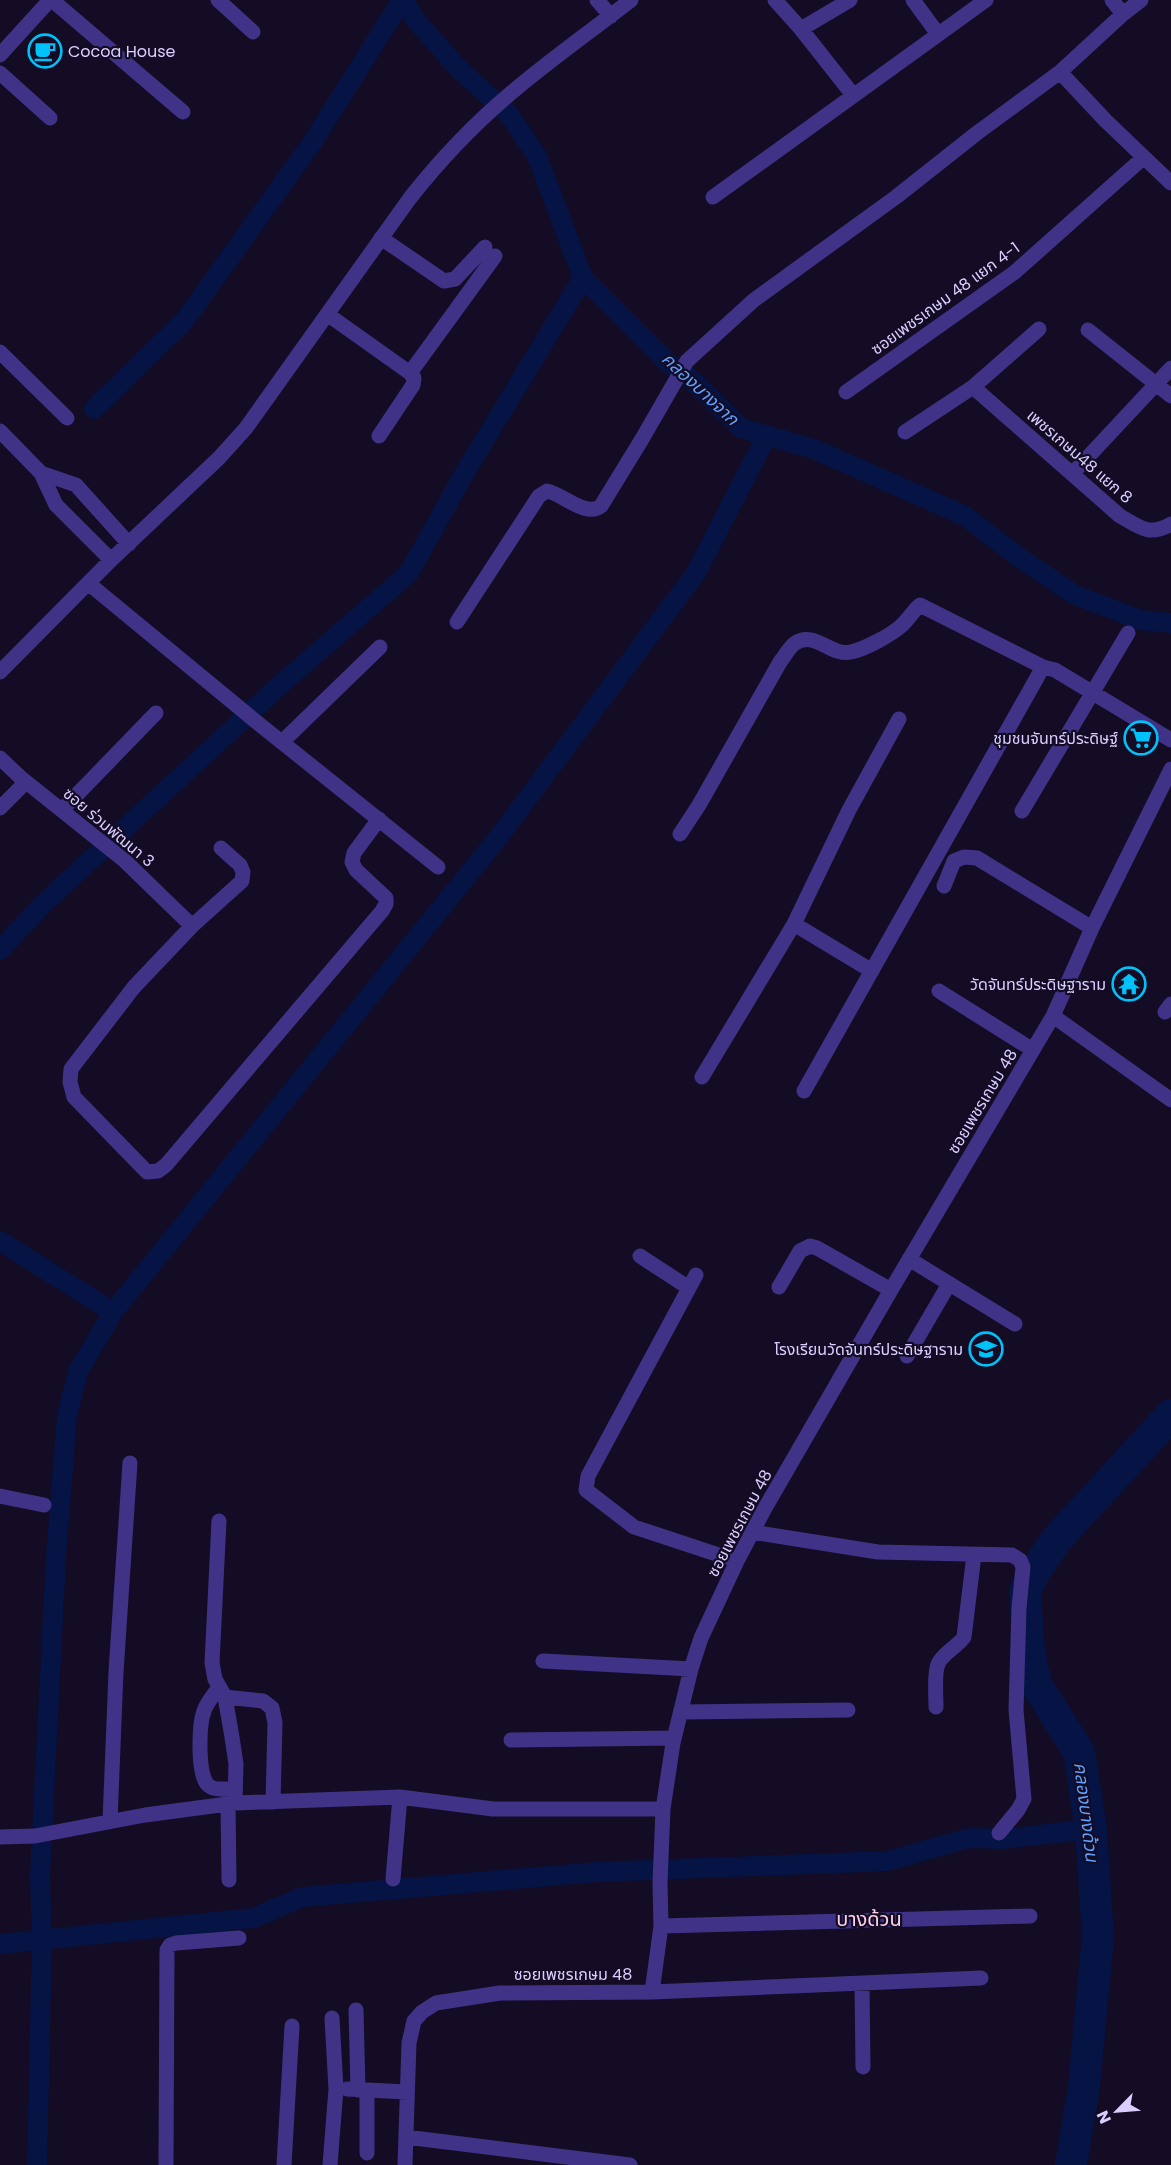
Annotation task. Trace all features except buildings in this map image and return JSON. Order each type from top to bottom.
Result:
[{"type":"street","points":[[0,55],[51,0],[183,112]]},
{"type":"street","points":[[218,0],[253,32]]},
{"type":"street","points":[[597,0],[611,16]]},
{"type":"street","points":[[0,672],[111,560],[219,458],[246,428],[429,173],[476,124],[512,92],[631,0]]},
{"type":"street","points":[[774,0],[801,29],[853,95]]},
{"type":"street","points":[[801,29],[850,0]]},
{"type":"street","points":[[913,0],[938,34]]},
{"type":"street","points":[[713,197],[986,0]]},
{"type":"street","points":[[1112,0],[1123,14]]},
{"type":"street","points":[[457,622],[539,496],[547,491],[588,510],[596,510],[601,506],[687,361],[754,300],[1060,72],[1123,14],[1142,0]]},
{"type":"street","points":[[1060,72],[1143,158],[1171,183]]},
{"type":"street","points":[[0,73],[50,118]]},
{"type":"street","name":"ซอยเพชรเกษม 48 แยก 4-1","points":[[846,392],[1015,272],[1143,158]]},
{"type":"street","points":[[381,238],[444,281],[455,279],[490,251],[410,373]]},
{"type":"street","points":[[327,314],[414,378],[413,385],[379,436]]},
{"type":"street","points":[[905,432],[973,387],[1039,329]]},
{"type":"street","points":[[1088,330],[1171,396]]},
{"type":"street","points":[[0,352],[66,418]]},
{"type":"street","points":[[1071,474],[1171,368]]},
{"type":"street","name":"เพชรเกษม48 แยก 8","points":[[973,387],[1120,516],[1143,529],[1154,532],[1171,524]]},
{"type":"street","points":[[0,431],[41,473],[56,505],[111,560]]},
{"type":"street","points":[[41,473],[76,486],[129,544]]},
{"type":"street","points":[[88,583],[438,867]]},
{"type":"street","points":[[680,834],[705,795],[780,662],[793,644],[803,640],[821,643],[839,653],[855,651],[901,626],[920,605],[1043,667],[1054,670],[1171,740]]},
{"type":"street","points":[[1022,811],[1128,633]]},
{"type":"street","points":[[282,742],[380,647]]},
{"type":"street","points":[[804,1090],[1043,667]]},
{"type":"street","points":[[62,810],[156,714]]},
{"type":"street","points":[[702,1077],[794,924],[849,810],[900,719]]},
{"type":"street","name":"ซอย ร่วมพัฒนา 3","points":[[0,758],[26,782],[113,851],[192,926]]},
{"type":"street","name":"ซอยเพชรเกษม 48","points":[[405,2165],[409,2043],[414,2021],[422,2012],[436,2003],[500,1993],[652,1992],[661,1926],[663,1809],[674,1738],[701,1638],[752,1532],[891,1290],[1053,1016],[1092,928],[1171,769]]},
{"type":"street","points":[[0,808],[26,782]]},
{"type":"street","points":[[221,848],[240,865],[243,872],[242,881],[192,926],[134,987],[71,1069],[70,1082],[74,1097],[147,1172],[158,1171],[166,1165],[382,911],[386,898],[357,870],[352,862],[354,853],[379,819]]},
{"type":"street","points":[[944,886],[954,861],[964,857],[977,858],[1092,928]]},
{"type":"street","points":[[794,924],[872,971]]},
{"type":"street","points":[[939,991],[1033,1050]]},
{"type":"street","points":[[1053,1016],[1171,1100]]},
{"type":"street","points":[[779,1287],[800,1251],[810,1246],[891,1290]]},
{"type":"street","points":[[640,1256],[693,1282],[588,1476],[586,1490],[634,1527],[737,1561]]},
{"type":"street","points":[[909,1260],[1015,1324]]},
{"type":"street","points":[[907,1356],[949,1284]]},
{"type":"street","points":[[110,1821],[116,1672],[130,1463]]},
{"type":"street","points":[[0,1496],[44,1505]]},
{"type":"street","points":[[219,1521],[212,1663],[215,1679],[222,1692],[236,1764],[229,1880]]},
{"type":"street","points":[[752,1532],[878,1552],[1012,1556],[1020,1560],[1023,1567],[1016,1689],[1024,1799],[999,1833]]},
{"type":"street","points":[[936,1707],[938,1664],[959,1645],[964,1637],[974,1555]]},
{"type":"street","points":[[543,1661],[692,1669]]},
{"type":"street","points":[[222,1692],[206,1705],[202,1714],[200,1770],[207,1785],[233,1799]]},
{"type":"street","points":[[222,1692],[263,1701],[272,1708],[275,1723],[273,1802]]},
{"type":"street","points":[[681,1712],[848,1710]]},
{"type":"street","points":[[511,1740],[674,1738]]},
{"type":"street","points":[[0,1837],[36,1836],[233,1799],[273,1802],[400,1797],[493,1809],[663,1809]]},
{"type":"street","points":[[393,1879],[400,1797]]},
{"type":"street","points":[[661,1926],[1030,1916]]},
{"type":"street","points":[[166,2165],[167,1950],[170,1945],[176,1943],[239,1938]]},
{"type":"street","points":[[652,1992],[981,1978]]},
{"type":"street","points":[[862,1984],[863,2067]]},
{"type":"street","points":[[356,2010],[367,2153]]},
{"type":"street","points":[[330,2165],[336,2089],[332,2018]]},
{"type":"street","points":[[284,2165],[291,2026]]},
{"type":"street","points":[[336,2089],[407,2092]]},
{"type":"street","points":[[406,2137],[630,2165]]},
{"type":"waterway","points":[[94,409],[185,320],[312,143],[402,0]]},
{"type":"waterway","name":"คลองบางจาก","points":[[403,0],[415,19],[459,69],[509,114],[537,156],[583,278],[667,362],[692,380],[741,428],[814,449],[965,516],[1023,560],[1075,595],[1141,620],[1171,623]]},
{"type":"waterway","points":[[0,950],[42,905],[280,685],[409,573],[464,474],[583,278]]},
{"type":"waterway","points":[[37,2165],[42,1941],[40,1875],[56,1557],[67,1415],[78,1372],[113,1312],[498,838],[696,573],[767,435]]},
{"type":"waterway","points":[[0,1241],[113,1312]]},
{"type":"waterway","name":"คลองบางด้วน","points":[[1071,2165],[1084,2087],[1098,1936],[1091,1829],[1079,1752],[1036,1684],[1029,1652],[1025,1592],[1035,1571],[1057,1539],[1171,1415]]},
{"type":"waterway","points":[[0,1944],[254,1918],[302,1897],[597,1872],[888,1861],[969,1838],[1003,1839],[1091,1829]]},
{"type":"place","name":"Cocoa House","points":[[45,51]]},
{"type":"place","name":"ชุมชนจันทร์ประดิษฐ์","points":[[1141,738]]},
{"type":"place","name":"วัดจันทร์ประดิษฐาราม","points":[[1129,984]]},
{"type":"place","name":"โรงเรียนวัดจันทร์ประดิษฐาราม","points":[[986,1349]]},
{"type":"district","name":"บางด้วน","points":[[869,1919]]}]
